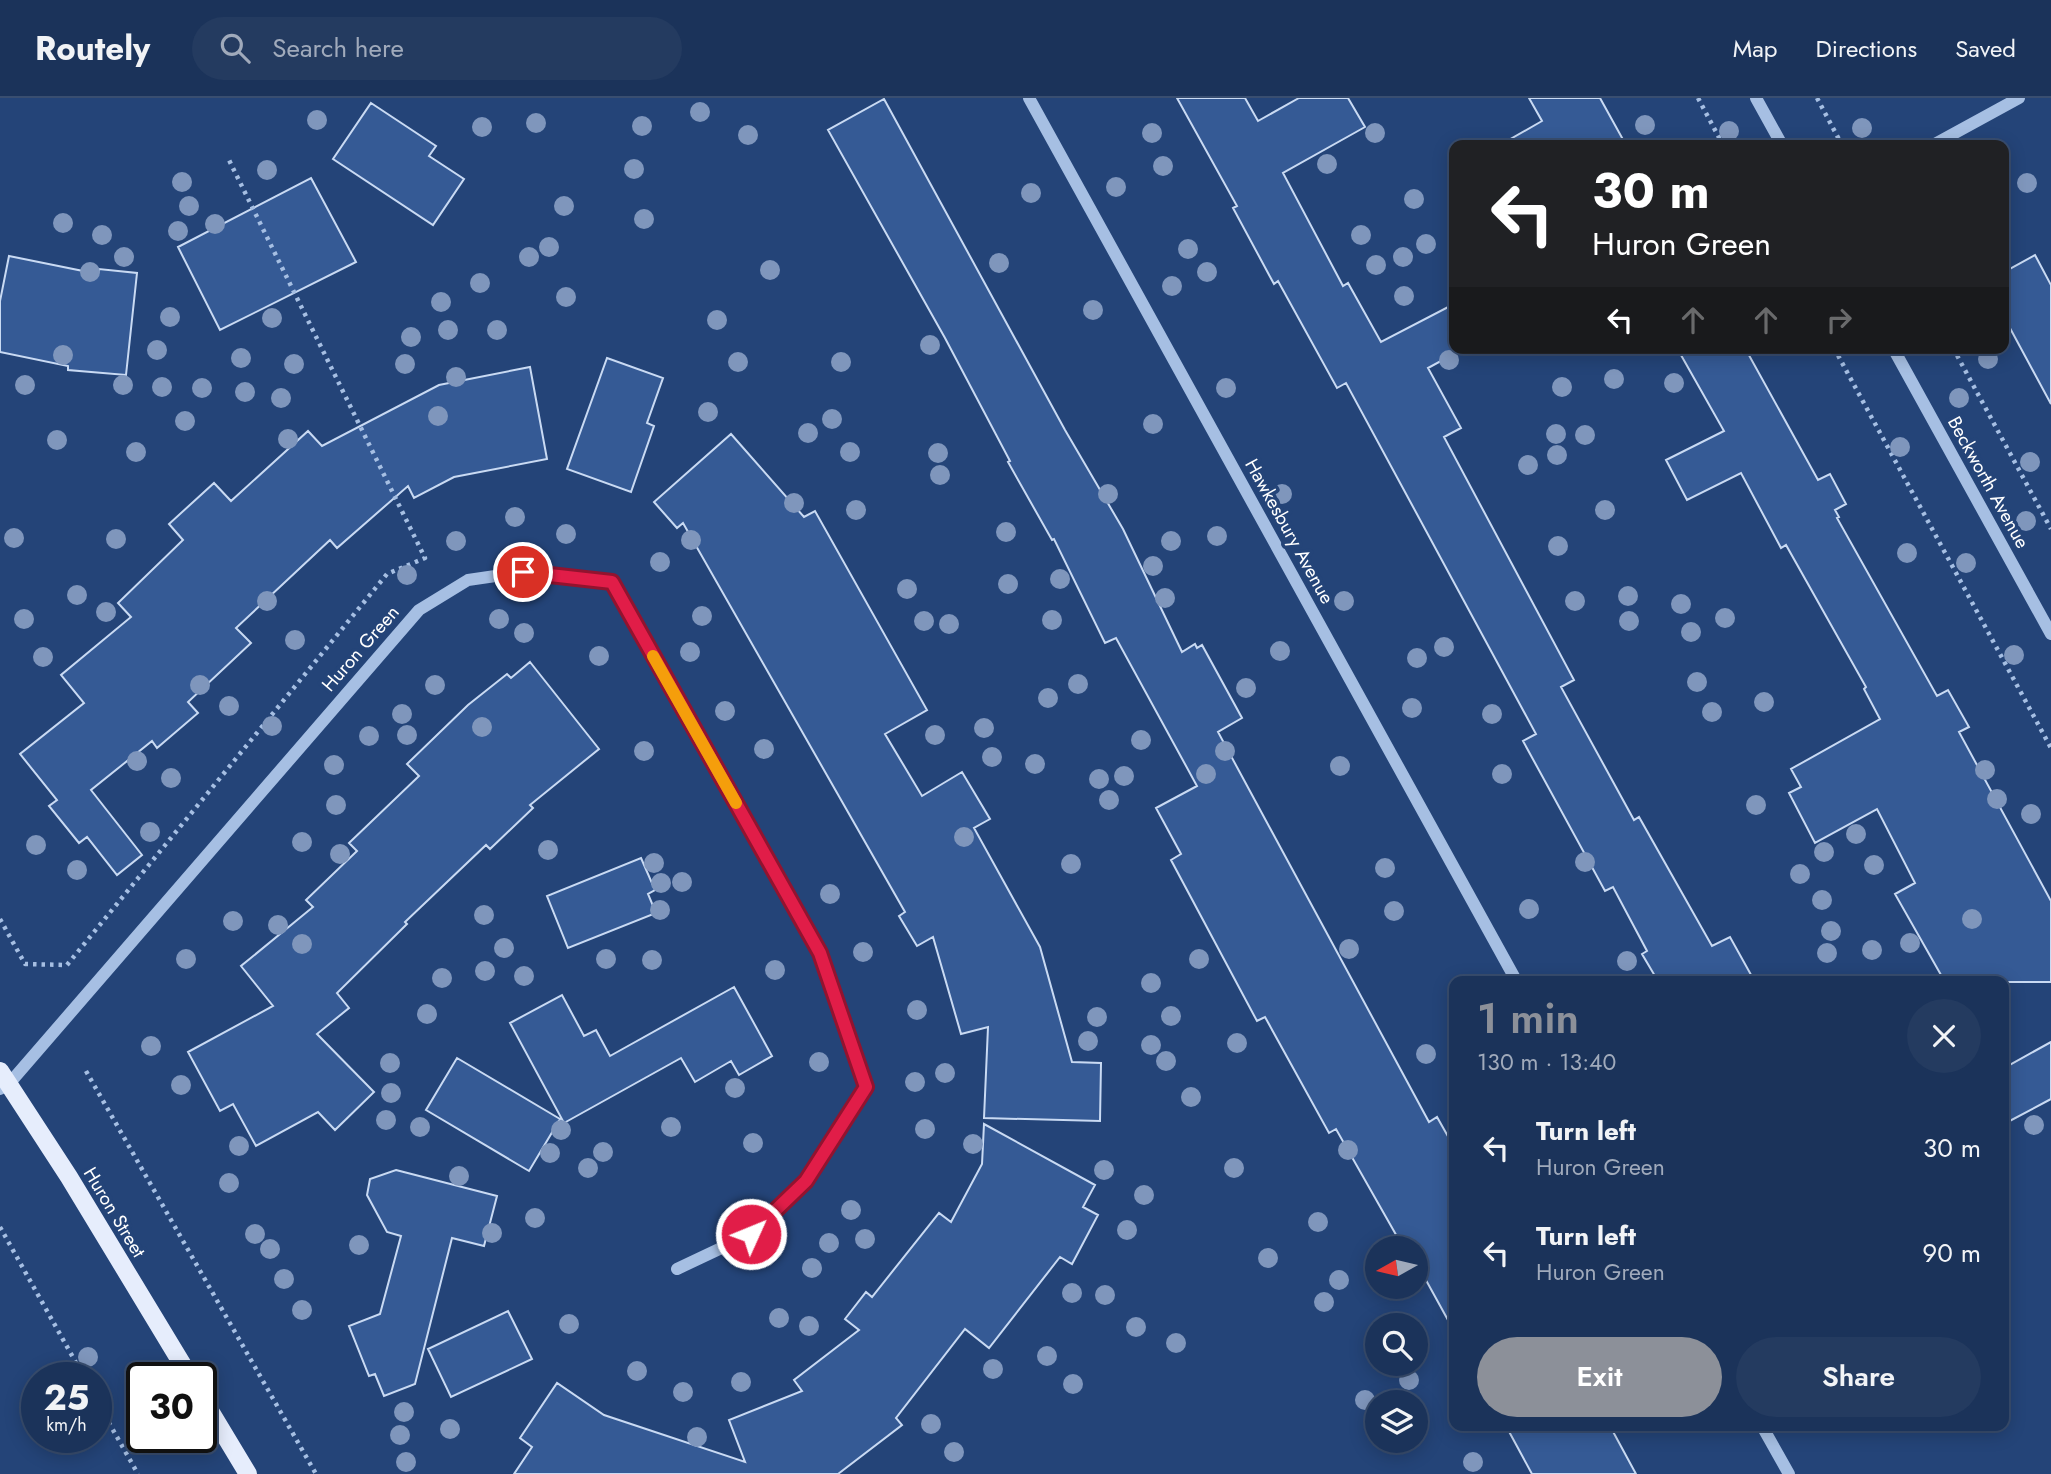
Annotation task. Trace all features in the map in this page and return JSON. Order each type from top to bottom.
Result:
[{"type":"main road","name":"Huron Street","points":[[3,1082],[69,1177],[181,1362]]},
{"type":"main road","points":[[217,1423],[248,1474]]},
{"type":"street","name":"Hawkesbury Avenue","points":[[1029,98],[1514,976]]},
{"type":"street","points":[[1756,98],[1779,140]]},
{"type":"street","points":[[1942,140],[2019,98]]},
{"type":"street","name":"Beckworth Avenue","points":[[1897,354],[2051,634]]},
{"type":"street","name":"Huron Green","points":[[3,1082],[419,610],[468,580],[523,572],[612,582],[820,953],[866,1087],[806,1181],[751,1234],[677,1269]]},
{"type":"street","points":[[1765,1431],[1789,1474]]},
{"type":"path","points":[[1698,98],[1720,140]]},
{"type":"path","points":[[1817,98],[1839,140]]},
{"type":"path","points":[[0,919],[25,964],[67,965],[387,575],[425,558],[228,158]]},
{"type":"path","points":[[1837,354],[2051,748]]},
{"type":"path","points":[[1956,354],[2051,529]]},
{"type":"path","points":[[86,1071],[316,1474]]},
{"type":"path","points":[[0,1227],[75,1362]]},
{"type":"path","points":[[112,1428],[138,1474]]},
{"type":"building","points":[[1177,98],[1245,98],[1258,121],[1299,98],[1348,98],[1365,127],[1283,173],[1343,286],[1348,283],[1381,342],[1449,307],[1449,354],[1454,354],[1428,368],[1461,428],[1444,437],[1574,680],[1561,687],[1634,820],[1639,817],[1712,946],[1730,937],[1752,976],[1655,976],[1642,954],[1647,951],[1613,887],[1605,891],[1523,741],[1536,734],[1346,383],[1337,388],[1278,281],[1274,284],[1233,208],[1237,206]]},
{"type":"building","points":[[1529,98],[1600,98],[1623,140],[1509,140],[1542,121]]},
{"type":"building","points":[[884,99],[1065,430],[1123,529],[1182,652],[1195,644],[1197,648],[1202,645],[1242,718],[1218,732],[1429,1122],[1437,1117],[1449,1138],[1449,1322],[1428,1284],[1428,1236],[1397,1236],[1336,1129],[1329,1133],[1265,1017],[1257,1021],[1171,860],[1181,854],[1156,808],[1197,786],[1116,638],[1105,643],[1054,539],[1052,540],[1008,462],[1010,461],[945,338],[828,130]]},
{"type":"building","points":[[371,103],[436,146],[429,156],[464,179],[433,225],[333,159]]},
{"type":"building","points":[[311,178],[356,262],[220,330],[178,247]]},
{"type":"building","points":[[2035,255],[2051,285],[2051,404],[2009,326],[2009,269]]},
{"type":"building","points":[[9,256],[98,274],[99,269],[137,273],[126,375],[68,370],[68,366],[0,352],[0,301]]},
{"type":"building","points":[[1680,354],[1748,354],[1818,480],[1830,474],[1846,504],[1835,510],[1839,517],[1837,518],[1937,696],[1948,690],[1969,727],[1959,732],[2051,901],[2051,982],[2009,982],[2009,976],[1942,976],[1895,894],[1915,883],[1877,809],[1815,843],[1789,793],[1801,787],[1791,769],[1880,719],[1864,689],[1866,687],[1786,545],[1781,548],[1741,473],[1687,500],[1666,460],[1724,431]]},
{"type":"building","points":[[607,358],[663,378],[647,423],[654,426],[631,492],[567,469]]},
{"type":"building","points":[[530,367],[547,459],[454,477],[414,498],[408,486],[337,548],[330,540],[236,628],[251,643],[188,702],[198,713],[157,748],[152,741],[91,790],[142,855],[117,875],[87,837],[79,843],[49,806],[57,800],[20,754],[84,703],[61,675],[131,617],[118,603],[183,540],[169,524],[214,483],[231,501],[308,431],[322,446],[439,385]]},
{"type":"building","points":[[731,434],[804,517],[815,511],[927,710],[885,734],[922,796],[962,772],[990,819],[974,828],[1040,947],[1072,1062],[1101,1063],[1100,1121],[984,1118],[988,1027],[961,1034],[933,937],[917,946],[899,916],[905,912],[683,523],[677,528],[654,502]]},
{"type":"building","points":[[530,662],[599,749],[530,805],[533,808],[490,849],[486,845],[405,922],[407,924],[337,993],[349,1008],[317,1034],[374,1092],[335,1130],[318,1112],[256,1146],[233,1104],[220,1111],[188,1052],[273,1006],[241,966],[313,907],[306,900],[357,851],[349,843],[419,776],[407,764],[468,705],[507,674],[511,678]]},
{"type":"building","points":[[641,858],[655,890],[648,894],[656,913],[568,948],[547,896]]},
{"type":"building","points":[[734,987],[772,1056],[739,1075],[731,1061],[695,1082],[681,1058],[564,1123],[510,1023],[562,995],[584,1036],[596,1030],[610,1056]]},
{"type":"building","points":[[2051,1042],[2051,1099],[2009,1121],[2009,1065]]},
{"type":"building","points":[[457,1058],[560,1119],[529,1171],[426,1110]]},
{"type":"building","points":[[984,1124],[1095,1185],[1083,1207],[1098,1215],[1072,1264],[1060,1257],[989,1348],[965,1329],[896,1418],[902,1425],[838,1474],[514,1474],[532,1447],[520,1438],[557,1383],[604,1415],[745,1462],[729,1420],[802,1391],[794,1380],[859,1330],[845,1319],[866,1292],[872,1297],[939,1213],[951,1222],[982,1164]]},
{"type":"building","points":[[396,1170],[497,1196],[484,1246],[452,1238],[415,1384],[384,1396],[375,1374],[369,1376],[349,1326],[380,1314],[401,1236],[387,1232],[367,1195],[370,1179]]},
{"type":"building","points":[[508,1311],[532,1359],[451,1397],[428,1349]]},
{"type":"building","points":[[1509,1431],[1613,1431],[1636,1474],[1532,1474]]},
{"type":"slow traffic","points":[[653,656],[736,803]]},
{"type":"route","points":[[523,572],[612,582],[820,953],[866,1087],[806,1181],[751,1234]]}]
